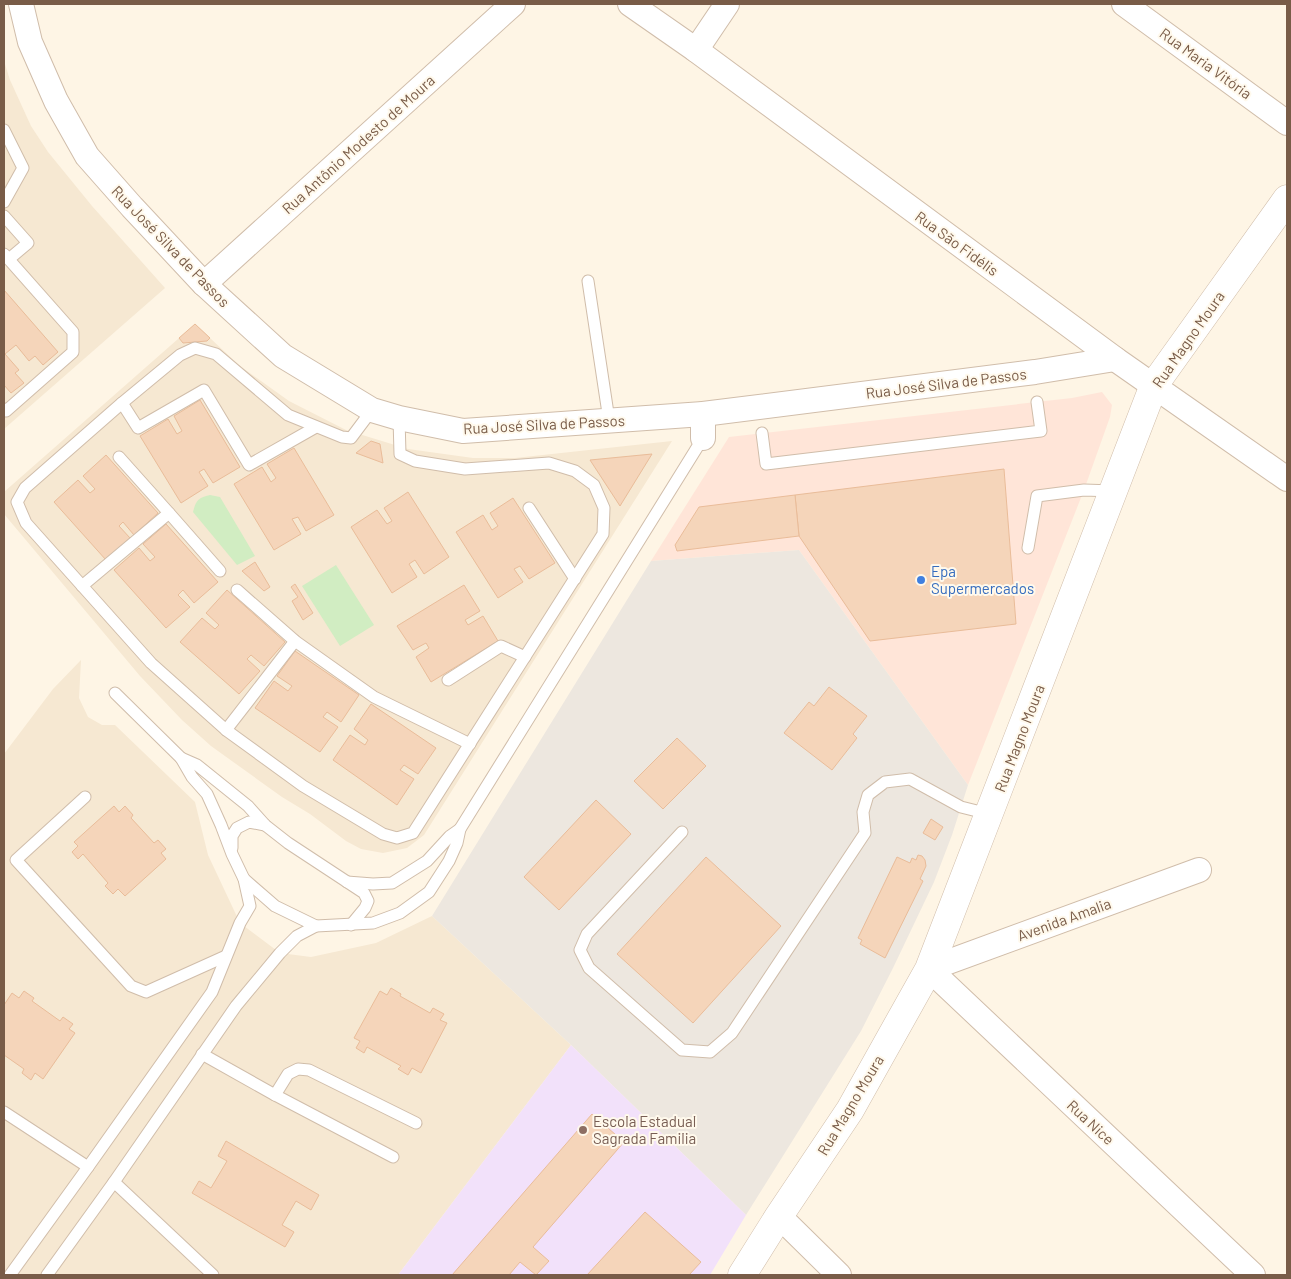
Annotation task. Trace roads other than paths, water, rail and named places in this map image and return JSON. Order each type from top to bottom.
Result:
[{"type":"street","name":"Rua José Silva de Passos","points":[[21,4],[30,42],[56,101],[87,156],[204,284],[283,356],[372,410],[399,418],[462,431],[703,414],[1035,372],[1115,359]]},
{"type":"street","name":"Rua Antônio Modesto de Moura","points":[[204,284],[513,4]]},
{"type":"street","name":"Rua São Fidélis","points":[[630,4],[696,50],[1115,359],[1287,479]]},
{"type":"street","points":[[696,50],[727,4]]},
{"type":"street","name":"Rua Maria Vitória","points":[[1124,4],[1287,123]]},
{"type":"street","name":"Rua Magno Moura","points":[[742,1275],[850,1110],[929,969],[1154,386],[1287,199]]},
{"type":"street","points":[[703,414],[703,438]]},
{"type":"street","name":"Avenida Amalia","points":[[929,969],[1199,870]]},
{"type":"street","name":"Rua Nice","points":[[929,969],[1252,1275]]},
{"type":"street","points":[[779,1216],[840,1275]]},
{"type":"lane","points":[[4,130],[23,168],[4,202]]},
{"type":"lane","points":[[4,216],[28,242],[6,257],[73,332],[73,352],[5,411]]},
{"type":"lane","points":[[588,281],[609,420]]},
{"type":"lane","points":[[372,410],[351,438],[342,437],[288,415],[216,354],[195,348],[180,355],[122,403],[25,488],[16,502],[26,523],[151,664],[226,730],[304,786],[383,834],[397,838],[413,833],[603,534],[604,508],[594,485],[576,471],[549,463],[465,469],[415,460],[400,454],[399,418]]},
{"type":"lane","points":[[122,403],[138,428],[204,390],[249,465],[316,427]]},
{"type":"lane","points":[[762,433],[766,464],[1041,432],[1038,402]]},
{"type":"lane","points":[[47,1275],[236,1006],[280,953],[297,936],[316,926],[373,923],[400,913],[429,892],[449,861],[457,843],[460,829],[703,438]]},
{"type":"lane","points":[[119,457],[220,571]]},
{"type":"lane","points":[[1028,548],[1037,496],[1084,490],[1114,491]]},
{"type":"lane","points":[[529,508],[575,578]]},
{"type":"lane","points":[[82,586],[169,513]]},
{"type":"lane","points":[[237,590],[295,641],[374,697],[470,744]]},
{"type":"lane","points":[[226,730],[295,641]]},
{"type":"lane","points":[[448,680],[501,646],[525,658]]},
{"type":"lane","points":[[10,1275],[212,992],[240,923],[250,906],[244,879],[207,794],[192,777],[181,758],[115,693]]},
{"type":"lane","points":[[181,758],[197,765],[248,806],[265,825],[288,843],[364,893],[368,900],[365,908],[351,925]]},
{"type":"lane","points":[[682,832],[587,934],[580,950],[589,968],[682,1050],[710,1052],[732,1033],[865,834],[863,812],[868,795],[885,782],[910,779],[961,807],[989,814]]},
{"type":"lane","points":[[85,797],[16,860],[131,986],[146,992],[226,956]]},
{"type":"lane","points":[[232,854],[232,836],[237,828],[249,822],[265,825]]},
{"type":"lane","points":[[347,882],[373,884],[392,882],[427,861],[450,836],[460,829]]},
{"type":"lane","points":[[244,879],[275,906],[316,926]]},
{"type":"lane","points":[[202,1054],[393,1157]]},
{"type":"lane","points":[[275,1095],[288,1074],[298,1069],[309,1070],[416,1123]]},
{"type":"lane","points":[[4,1112],[88,1167]]},
{"type":"lane","points":[[114,1182],[213,1275]]},
{"type":"place","name":"Epa Supermercados","points":[[921,580]]},
{"type":"place","name":"Escola Estadual Sagrada Familia","points":[[583,1130]]}]
